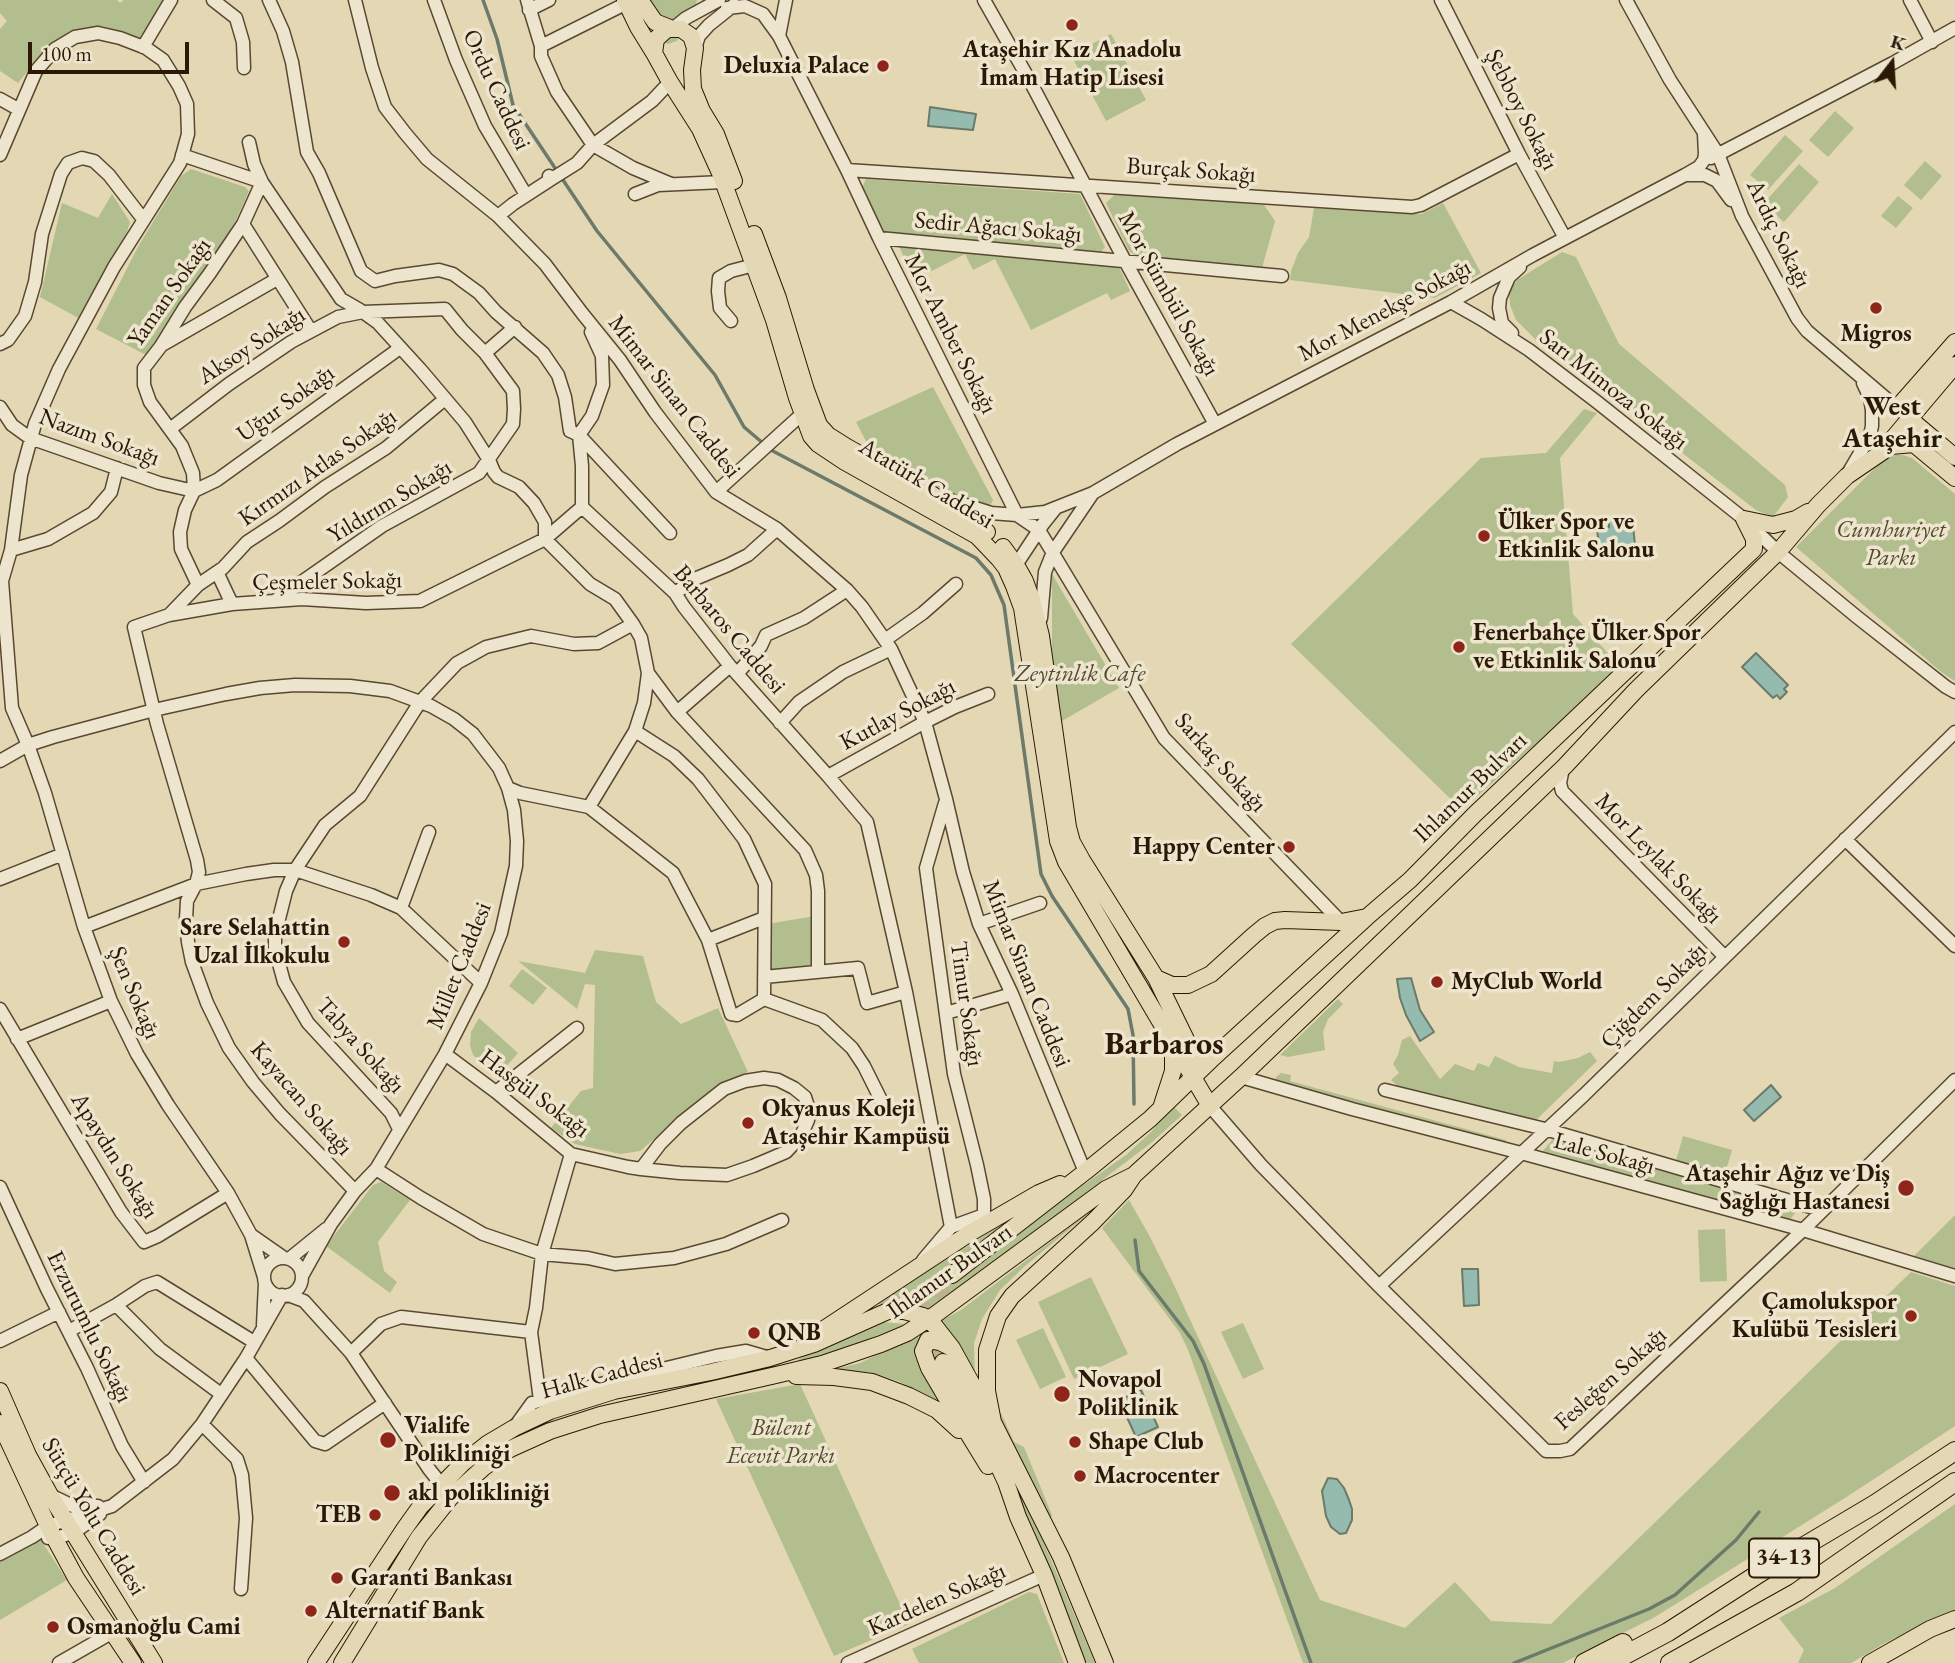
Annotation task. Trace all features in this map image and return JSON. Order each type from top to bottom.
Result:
[{"type":"highway","name":"34-13","points":[[1611,1663],[1668,1632],[1769,1567],[1875,1504],[1955,1451]]},
{"type":"highway","name":"34-13","points":[[1670,1663],[1797,1592],[1955,1482]]},
{"type":"highway","points":[[1584,1663],[1769,1567]]},
{"type":"highway","points":[[1695,1663],[1797,1592]]},
{"type":"main road","points":[[631,1],[655,22],[687,31],[691,36],[694,51],[688,63],[675,68],[663,65],[656,55],[656,39],[663,30],[673,28]]},
{"type":"main road","name":"Atatürk Caddesi","points":[[631,1],[638,27],[700,129],[723,182],[807,412],[828,435],[933,495],[996,539],[1032,600],[1041,636],[1072,842],[1156,978],[1195,1056]]},
{"type":"main road","name":"Atatürk Caddesi","points":[[694,51],[692,70],[696,96],[716,134],[778,298],[811,436],[818,444],[845,462],[977,536],[1013,570],[1022,608],[1058,841],[1062,852],[1210,1106]]},
{"type":"main road","points":[[1884,450],[1903,414],[1955,342]]},
{"type":"main road","points":[[1903,414],[1955,365]]},
{"type":"main road","points":[[1903,414],[1955,457]]},
{"type":"main road","points":[[1884,450],[1891,446],[1914,444],[1955,478]]},
{"type":"main road","name":"Ihlamur Bulvarı","points":[[993,1422],[987,1391],[987,1350],[998,1316],[1012,1296],[1093,1222],[1124,1190],[1134,1175],[1241,1077],[1564,766],[1636,690],[1778,552],[1847,476],[1884,450]]},
{"type":"main road","points":[[1744,519],[1773,525],[1786,523],[1818,505]]},
{"type":"main road","name":"Ihlamur Bulvarı","points":[[1194,1079],[1410,880],[1475,814],[1754,549],[1754,539],[1744,519]]},
{"type":"main road","points":[[1156,978],[1172,985],[1188,985],[1211,974],[1265,926],[1275,921],[1341,922],[1367,917]]},
{"type":"main road","points":[[1159,1110],[1174,1071],[1173,1043]]},
{"type":"main road","points":[[952,1275],[1085,1172],[1194,1079],[1195,1056],[1214,1058]]},
{"type":"main road","name":"Halk Caddesi","points":[[802,1348],[820,1331],[970,1233],[987,1219],[1085,1172]]},
{"type":"main road","name":"Ihlamur Bulvarı","points":[[776,1375],[862,1352],[907,1333],[1106,1189],[1134,1175]]},
{"type":"main road","name":"Halk Caddesi","points":[[316,1663],[405,1528],[442,1484],[487,1444],[514,1428],[550,1411],[614,1391],[711,1373],[802,1348],[888,1311],[914,1312],[927,1319]]},
{"type":"main road","points":[[927,1319],[952,1348],[993,1422],[1061,1558],[1105,1663]]},
{"type":"main road","points":[[952,1348],[928,1340],[923,1351],[941,1389],[1018,1517]]},
{"type":"main road","points":[[943,1363],[983,1433],[1006,1482],[1077,1663]]},
{"type":"main road","points":[[776,1375],[834,1377],[872,1382],[937,1410],[977,1447]]},
{"type":"main road","name":"Halk Caddesi","points":[[342,1663],[419,1537],[452,1497],[483,1468],[510,1450],[550,1431],[600,1415],[776,1375]]},
{"type":"main road","name":"Sütçü Yolu Caddesi","points":[[0,1391],[28,1455],[50,1495],[154,1663]]},
{"type":"main road","name":"Sütçü Yolu Caddesi","points":[[0,1423],[76,1578],[133,1663]]},
{"type":"main road","points":[[1870,1663],[1930,1629],[1955,1619]]},
{"type":"main road","points":[[113,1632],[130,1622]]},
{"type":"main road","points":[[1888,1663],[1955,1627]]},
{"type":"street","points":[[143,47],[171,0]]},
{"type":"street","points":[[213,0],[236,18],[243,42],[244,68]]},
{"type":"street","points":[[269,0],[292,62],[307,152],[362,271],[375,281],[439,270],[453,274],[479,293],[496,312],[544,353],[558,375],[565,397],[570,430],[579,435],[670,533]]},
{"type":"street","name":"Mimar Sinan Caddesi","points":[[355,0],[385,107],[427,159],[498,216],[545,264],[620,360],[655,412],[716,492],[777,529],[847,590],[888,644],[925,722],[962,872],[979,924],[1012,994],[1085,1172]]},
{"type":"street","name":"Ordu Caddesi","points":[[434,0],[456,60],[485,126],[526,195]]},
{"type":"street","points":[[549,0],[528,5],[541,46],[541,56],[556,92],[593,145],[633,168],[671,184]]},
{"type":"street","points":[[673,28],[686,18],[723,4],[743,0]]},
{"type":"street","points":[[779,36],[786,0]]},
{"type":"street","name":"Mor Sümbül Sokağı","points":[[984,0],[1215,424]]},
{"type":"street","name":"Şebboy Sokağı","points":[[1441,0],[1564,238]]},
{"type":"street","name":"Ardıç Sokağı","points":[[1626,0],[1670,80],[1718,154],[1740,212],[1797,318],[1807,331],[1903,414]]},
{"type":"street","points":[[1910,0],[1933,41]]},
{"type":"street","points":[[541,46],[631,1]]},
{"type":"street","points":[[694,51],[699,36],[723,4]]},
{"type":"street","name":"Mor Amber Sokağı","points":[[723,4],[745,6],[763,14],[779,36],[848,170],[1017,515]]},
{"type":"street","name":"Mor Menekşe Sokağı","points":[[1017,515],[1045,512],[1093,493],[1215,424],[1451,302],[1532,255],[1685,175],[1718,154],[1955,29]]},
{"type":"street","points":[[1,151],[36,71],[55,49],[75,37],[98,33],[143,47],[163,60],[187,104],[188,134],[183,155],[262,182]]},
{"type":"street","points":[[498,216],[550,178],[578,163],[593,145],[652,101],[670,82]]},
{"type":"street","points":[[0,99],[18,109]]},
{"type":"street","points":[[1699,167],[1705,154],[1704,134]]},
{"type":"street","points":[[249,142],[262,182],[341,299],[378,323],[420,369],[465,422],[498,477],[519,487],[534,503],[545,522],[545,539],[590,584],[615,599],[641,638],[648,673],[644,703],[635,730],[589,807]]},
{"type":"street","name":"Burçak Sokağı","points":[[848,170],[1412,207],[1421,205],[1519,154]]},
{"type":"street","name":"Şen Sokağı","points":[[183,155],[114,267],[59,369],[30,438],[21,475],[11,550],[2,581],[3,625],[12,708],[45,793],[84,927],[111,1000],[137,1054],[228,1193],[251,1235],[264,1280],[263,1329]]},
{"type":"street","points":[[0,344],[8,340],[24,316],[35,282],[42,233],[61,174],[68,163],[82,158],[94,161],[109,175],[143,219]]},
{"type":"street","points":[[1685,175],[1705,175],[1717,181],[1740,212]]},
{"type":"street","name":"Yaman Sokağı","points":[[194,491],[193,473],[182,446],[150,402],[144,385],[144,368],[243,224],[262,182]]},
{"type":"street","points":[[635,194],[658,185],[723,182]]},
{"type":"street","points":[[243,224],[311,331]]},
{"type":"street","name":"Sedir Ağacı Sokağı","points":[[879,238],[1282,276]]},
{"type":"street","points":[[1529,350],[1502,323],[1499,308],[1500,298],[1509,277],[1532,255]]},
{"type":"street","points":[[731,321],[720,308],[719,278],[731,271],[754,265]]},
{"type":"street","points":[[161,346],[277,279]]},
{"type":"street","name":"Sarı Mimoza Sokağı","points":[[1451,302],[1529,350],[1597,402],[1744,519],[1778,552],[1955,692]]},
{"type":"street","name":"Aksoy Sokağı","points":[[170,429],[290,342],[338,317],[363,312],[446,309],[485,353]]},
{"type":"street","points":[[582,313],[602,356],[603,385],[592,415],[579,435],[582,507]]},
{"type":"street","points":[[485,353],[515,327]]},
{"type":"street","name":"Uğur Sokağı","points":[[194,491],[217,480],[400,348]]},
{"type":"street","name":"Yıldırım Sokağı","points":[[275,601],[382,526],[479,474],[513,424],[514,409],[513,391],[485,353]]},
{"type":"street","points":[[1847,476],[1870,436],[1872,426],[1870,398],[1860,377]]},
{"type":"street","name":"Kırmızı Atlas Sokağı","points":[[169,615],[247,542],[386,448],[445,399]]},
{"type":"street","name":"Nazım Sokağı","points":[[0,407],[12,425],[30,438],[159,483],[194,491]]},
{"type":"street","points":[[716,492],[807,412]]},
{"type":"street","points":[[11,550],[48,539],[93,513],[111,492],[117,468]]},
{"type":"street","points":[[194,491],[185,510],[180,532],[181,549],[198,585]]},
{"type":"street","points":[[1041,636],[1041,601],[1045,572],[1053,552],[1093,493]]},
{"type":"street","points":[[933,495],[991,513],[1017,515]]},
{"type":"street","name":"Çeşmeler Sokağı","points":[[154,710],[134,627],[169,615],[232,604],[302,599],[366,603],[420,601],[545,539],[582,507]]},
{"type":"street","name":"Barbaros Caddesi","points":[[582,507],[675,593],[734,670],[867,822],[905,992],[951,1227]]},
{"type":"street","points":[[1013,570],[1056,508]]},
{"type":"street","name":"Sarkaç Sokağı","points":[[1017,515],[1039,530],[1164,738],[1341,922]]},
{"type":"street","points":[[675,593],[698,578],[748,555],[777,529]]},
{"type":"street","points":[[217,572],[232,604]]},
{"type":"street","points":[[780,723],[799,702],[888,644],[956,584]]},
{"type":"street","points":[[677,712],[734,670],[761,646],[766,635],[804,618],[847,590]]},
{"type":"street","name":"Tabya Sokağı","points":[[400,1129],[391,1113],[308,1023],[284,982],[278,965],[275,935],[286,891],[295,870],[325,825],[360,796],[420,702],[457,663],[486,647],[531,636],[574,644],[598,643],[633,624]]},
{"type":"street","points":[[648,673],[677,712],[805,850],[817,883],[818,972]]},
{"type":"street","name":"Millet Caddesi","points":[[0,761],[28,745],[154,710],[226,694],[295,685],[390,691],[431,706],[473,734],[499,768],[514,810],[517,841],[516,866],[501,933],[481,983],[445,1054],[376,1169],[355,1191],[331,1224]]},
{"type":"street","name":"Kutlay Sokağı","points":[[828,776],[925,722],[988,694]]},
{"type":"street","name":"Kayacan Sokağı","points":[[154,710],[197,860],[196,884],[187,901],[186,919],[192,962],[208,1003],[229,1048],[253,1082],[280,1114],[355,1191]]},
{"type":"street","points":[[635,730],[674,756],[698,779],[744,839],[765,884],[764,999]]},
{"type":"street","name":"Çiğdem Sokağı","points":[[1379,1286],[1584,1095],[1955,732]]},
{"type":"street","name":"Ihlamur Bulvarı","points":[[1562,791],[1560,783],[1564,766]]},
{"type":"street","points":[[508,788],[520,793],[589,807],[673,873],[708,940],[732,1014],[737,1015],[764,999]]},
{"type":"street","name":"Mor Leylak Sokağı","points":[[1562,791],[1724,956]]},
{"type":"street","name":"Timur Sokağı","points":[[946,799],[926,867],[954,1074],[987,1219]]},
{"type":"street","points":[[401,908],[429,832]]},
{"type":"street","points":[[1845,839],[1955,946]]},
{"type":"street","points":[[0,879],[63,854]]},
{"type":"street","points":[[84,927],[196,884],[274,870],[295,870],[401,908],[481,983]]},
{"type":"street","points":[[979,924],[1040,903]]},
{"type":"street","points":[[708,940],[764,918]]},
{"type":"street","points":[[764,977],[858,968],[867,1003],[905,992]]},
{"type":"street","points":[[946,1013],[1012,994]]},
{"type":"street","points":[[764,999],[822,1020],[852,1048],[882,1102]]},
{"type":"street","points":[[17,1039],[111,1000]]},
{"type":"street","name":"Apaydın Sokağı","points":[[0,1009],[121,1212],[144,1242],[228,1193]]},
{"type":"street","points":[[496,1092],[577,1027]]},
{"type":"street","name":"Hasgül Sokağı","points":[[445,1054],[571,1154],[641,1169],[727,1175],[786,1152],[802,1136],[808,1120],[809,1110],[805,1097],[778,1080],[764,1078],[745,1081],[724,1089],[681,1123],[641,1169]]},
{"type":"street","name":"Lale Sokağı","points":[[1241,1077],[1803,1230],[1955,1276]]},
{"type":"street","name":"Fesleğen Sokağı","points":[[1210,1106],[1261,1166],[1546,1451],[1560,1451],[1570,1449],[1803,1230],[1955,1080]]},
{"type":"street","name":"Lale Sokağı","points":[[1385,1090],[1545,1129],[1821,1210]]},
{"type":"street","points":[[540,1400],[531,1332],[542,1254],[571,1154]]},
{"type":"street","points":[[376,1169],[421,1199],[483,1234],[542,1254],[588,1258],[615,1264],[674,1258],[726,1244],[782,1220]]},
{"type":"street","name":"Erzurumlu Sokağı","points":[[0,1187],[122,1446],[144,1482]]},
{"type":"street","points":[[918,1266],[951,1227],[987,1219]]},
{"type":"street","points":[[286,1258],[331,1224]]},
{"type":"street","points":[[0,1554],[32,1537],[70,1527],[112,1506],[173,1459],[202,1424],[285,1295],[293,1292],[331,1224]]},
{"type":"street","name":"Şen Sokağı","points":[[251,1235],[286,1258]]},
{"type":"street","points":[[304,1301],[298,1265],[286,1258],[278,1258],[267,1265],[264,1280],[271,1292],[304,1301],[351,1353],[429,1469],[442,1484]]},
{"type":"street","points":[[69,1331],[145,1286],[157,1282],[254,1342]]},
{"type":"street","points":[[116,1305],[160,1349],[221,1394]]},
{"type":"street","points":[[0,1341],[59,1311]]},
{"type":"street","points":[[351,1353],[381,1324],[401,1317],[531,1332]]},
{"type":"street","points":[[514,1428],[532,1403],[540,1400],[716,1356],[746,1351],[770,1358]]},
{"type":"street","points":[[246,1358],[315,1441],[325,1444],[385,1403]]},
{"type":"street","points":[[202,1424],[237,1459],[243,1475],[246,1518],[241,1589]]},
{"type":"street","points":[[50,1495],[73,1506],[112,1506]]},
{"type":"street","name":"Kardelen Sokağı","points":[[848,1663],[1044,1575]]},
{"type":"street","points":[[59,1663],[113,1632]]},
{"type":"green space","points":[[0,0],[117,0],[120,3],[124,0],[165,0],[141,38],[102,26],[70,31],[44,51],[18,83],[0,71],[0,29],[7,21],[0,13]]},
{"type":"green space","points":[[639,0],[697,0],[694,14],[677,41],[668,44],[658,41]]},
{"type":"green space","points":[[1111,34],[1146,100],[1106,121],[1071,55]]},
{"type":"green space","points":[[1835,111],[1854,128],[1828,157],[1809,140]]},
{"type":"green space","points":[[1785,135],[1803,151],[1768,190],[1750,175]]},
{"type":"green space","points":[[1925,161],[1942,176],[1921,200],[1904,185]]},
{"type":"green space","points":[[1799,164],[1819,182],[1784,222],[1763,204]]},
{"type":"green space","points":[[191,169],[245,187],[249,191],[237,218],[202,278],[146,355],[96,329],[139,245],[181,176]]},
{"type":"green space","points":[[866,179],[1080,194],[1105,247],[1101,252],[884,233],[861,190]]},
{"type":"green space","points":[[1116,193],[1264,205],[1275,221],[1262,268],[1136,256],[1129,251],[1106,203]]},
{"type":"green space","points":[[112,194],[130,222],[125,238],[82,320],[40,297],[62,203],[98,218]]},
{"type":"green space","points":[[1898,196],[1913,208],[1896,228],[1881,216]]},
{"type":"green space","points":[[1443,203],[1481,273],[1435,298],[1290,280],[1298,253],[1309,237],[1314,208],[1422,214]]},
{"type":"green space","points":[[898,244],[1118,265],[1130,291],[1111,300],[1107,293],[1031,330],[995,259],[973,270],[965,254],[914,280]]},
{"type":"green space","points":[[1562,252],[1576,257],[1619,344],[1785,485],[1788,497],[1773,517],[1756,510],[1535,339],[1516,320],[1510,305],[1509,291],[1517,280]]},
{"type":"green space","points":[[933,387],[993,500],[990,506],[948,496],[919,480],[870,449],[856,422]]},
{"type":"green space","name":"Ülker Spor ve Etkinlik Salonu","points":[[1584,409],[1597,413],[1560,458],[1573,614],[1621,668],[1462,810],[1291,644],[1481,458],[1546,453]]},
{"type":"green space","name":"Cumhuriyet Parkı","points":[[1894,455],[1912,458],[1955,494],[1955,681],[1941,672],[1796,547],[1885,458]]},
{"type":"green space","name":"Zeytinlik Cafe","points":[[1052,574],[1119,688],[1055,725],[1052,648]]},
{"type":"green space","points":[[815,916],[815,971],[770,974],[767,924]]},
{"type":"green space","points":[[595,950],[643,956],[656,1002],[681,1024],[718,1008],[748,1072],[716,1086],[640,1151],[620,1154],[575,1144],[551,1128],[581,1091],[593,1088],[595,985],[585,984],[577,1009],[518,961],[585,973]]},
{"type":"green space","points":[[522,969],[547,988],[533,1005],[509,986]]},
{"type":"green space","points":[[1338,999],[1343,1004],[1328,1019],[1323,1032],[1325,1050],[1288,1057],[1280,1055]]},
{"type":"green space","points":[[479,1018],[518,1053],[498,1076],[473,1055],[470,1045],[471,1032]]},
{"type":"green space","points":[[1410,1036],[1440,1079],[1455,1064],[1474,1071],[1478,1063],[1489,1067],[1495,1056],[1519,1067],[1552,1073],[1554,1061],[1578,1058],[1590,1052],[1597,1061],[1533,1123],[1399,1087],[1391,1080],[1399,1073],[1393,1064],[1402,1040]]},
{"type":"green space","points":[[1281,1073],[1291,1075],[1290,1081],[1506,1140],[1505,1144],[1275,1082]]},
{"type":"green space","points":[[1173,1106],[1182,1115],[1151,1143],[963,1286],[923,1311],[892,1303],[875,1304],[1014,1217],[948,1270],[1041,1215],[1126,1155],[1151,1132]]},
{"type":"green space","points":[[1683,1136],[1732,1150],[1725,1174],[1676,1161]]},
{"type":"green space","points":[[1553,1139],[1799,1208],[1789,1221],[1542,1152]]},
{"type":"green space","points":[[381,1182],[410,1200],[378,1242],[384,1271],[397,1282],[390,1293],[326,1246],[373,1185]]},
{"type":"green space","points":[[1129,1200],[1173,1283],[1320,1600],[1405,1628],[1455,1582],[1491,1621],[1551,1624],[1911,1272],[1955,1286],[1955,1426],[1655,1617],[1563,1663],[1303,1663],[1188,1350],[1180,1333],[1102,1228]]},
{"type":"green space","points":[[1100,1204],[1000,1290],[982,1319],[974,1343],[975,1380],[939,1322],[961,1310]]},
{"type":"green space","points":[[1955,1215],[1955,1272],[1910,1260]]},
{"type":"green space","points":[[1725,1229],[1727,1281],[1700,1282],[1698,1230]]},
{"type":"green space","points":[[1091,1277],[1128,1354],[1074,1379],[1038,1302]]},
{"type":"green space","points":[[883,1322],[905,1324],[849,1347],[798,1362],[799,1359],[869,1325]]},
{"type":"green space","points":[[1243,1323],[1264,1369],[1243,1379],[1221,1332]]},
{"type":"green space","points":[[926,1328],[935,1338],[926,1336],[942,1403],[898,1381],[868,1372],[826,1371],[860,1363],[914,1337]]},
{"type":"green space","points":[[1043,1328],[1066,1377],[1040,1389],[1016,1340]]},
{"type":"green space","name":"Bülent Ecevit Parkı","points":[[800,1384],[909,1624],[834,1656],[716,1399]]},
{"type":"green space","points":[[1001,1413],[1014,1442],[1024,1447],[1052,1515],[1047,1531],[998,1415]]},
{"type":"green space","points":[[1012,1480],[1022,1492],[1095,1663],[1086,1663]]},
{"type":"green space","points":[[1955,1504],[1955,1612],[1885,1643],[1851,1663],[1798,1663],[1804,1650],[1779,1618],[1835,1588]]},
{"type":"green space","points":[[40,1539],[67,1580],[0,1620],[0,1557]]},
{"type":"green space","points":[[1029,1592],[1037,1594],[1064,1663],[919,1663],[912,1649]]},
{"type":"water","points":[[930,107],[976,114],[973,130],[928,126]]},
{"type":"water","points":[[1621,519],[1622,526],[1633,525],[1635,545],[1623,546],[1623,553],[1611,554],[1610,547],[1599,548],[1597,528],[1609,527],[1609,520]]},
{"type":"water","points":[[1756,653],[1788,685],[1784,689],[1787,692],[1780,699],[1777,695],[1773,698],[1742,667]]},
{"type":"water","points":[[1411,978],[1420,1010],[1434,1032],[1420,1041],[1406,1015],[1397,979]]},
{"type":"water","points":[[1771,1085],[1781,1097],[1754,1121],[1744,1110]]},
{"type":"water","points":[[1462,1269],[1478,1269],[1479,1305],[1464,1306]]},
{"type":"water","points":[[1141,1390],[1158,1427],[1136,1437],[1119,1400]]},
{"type":"water","points":[[1328,1478],[1337,1479],[1344,1488],[1352,1509],[1352,1520],[1346,1533],[1340,1534],[1331,1527],[1326,1516],[1322,1491]]},
{"type":"waterway","points":[[483,0],[497,39],[513,105],[597,231],[715,375],[744,427],[764,444]]},
{"type":"waterway","points":[[769,449],[976,558],[991,575],[1004,605],[1041,874],[1052,896],[1128,1009],[1133,1035],[1134,1104]]},
{"type":"waterway","points":[[1135,1240],[1139,1271],[1193,1341],[1204,1364],[1311,1663]]},
{"type":"waterway","points":[[1514,1663],[1649,1609],[1675,1595],[1736,1540],[1759,1512]]},
{"type":"tunnel","points":[[943,1362],[933,1345],[926,1325],[925,1311],[934,1295],[952,1275]]},
{"type":"place","name":"Ataşehir Kız Anadolu İmam Hatip Lisesi","points":[[1072,25]]},
{"type":"place","name":"Deluxia Palace","points":[[883,66]]},
{"type":"place","name":"Migros","points":[[1876,308]]},
{"type":"place","name":"Ülker Spor ve Etkinlik Salonu","points":[[1484,536]]},
{"type":"place","name":"Fenerbahçe Ülker Spor ve Etkinlik Salonu","points":[[1459,647]]},
{"type":"place","name":"Happy Center","points":[[1289,847]]},
{"type":"place","name":"Sare Selahattin Uzal İlkokulu","points":[[344,942]]},
{"type":"place","name":"MyClub World","points":[[1437,982]]},
{"type":"place","name":"Okyanus Koleji Ataşehir Kampüsü","points":[[748,1123]]},
{"type":"place","name":"Ataşehir Ağız ve Diş Sağlığı Hastanesi","points":[[1906,1188]]},
{"type":"place","name":"Çamolukspor Kulübü Tesisleri","points":[[1911,1316]]},
{"type":"place","name":"QNB","points":[[754,1333]]},
{"type":"place","name":"Novapol Poliklinik","points":[[1062,1394]]},
{"type":"place","name":"Vialife Polikliniği","points":[[388,1440]]},
{"type":"place","name":"Shape Club","points":[[1075,1442]]},
{"type":"place","name":"Macrocenter","points":[[1080,1476]]},
{"type":"place","name":"akl polikliniği","points":[[392,1493]]},
{"type":"place","name":"TEB","points":[[375,1515]]},
{"type":"place","name":"Garanti Bankası","points":[[337,1578]]},
{"type":"place","name":"Alternatif Bank","points":[[311,1611]]},
{"type":"place","name":"Osmanoğlu Cami","points":[[53,1627]]},
{"type":"district","name":"West Ataşehir","points":[[1892,423]]},
{"type":"district","name":"Barbaros","points":[[1164,1045]]}]
